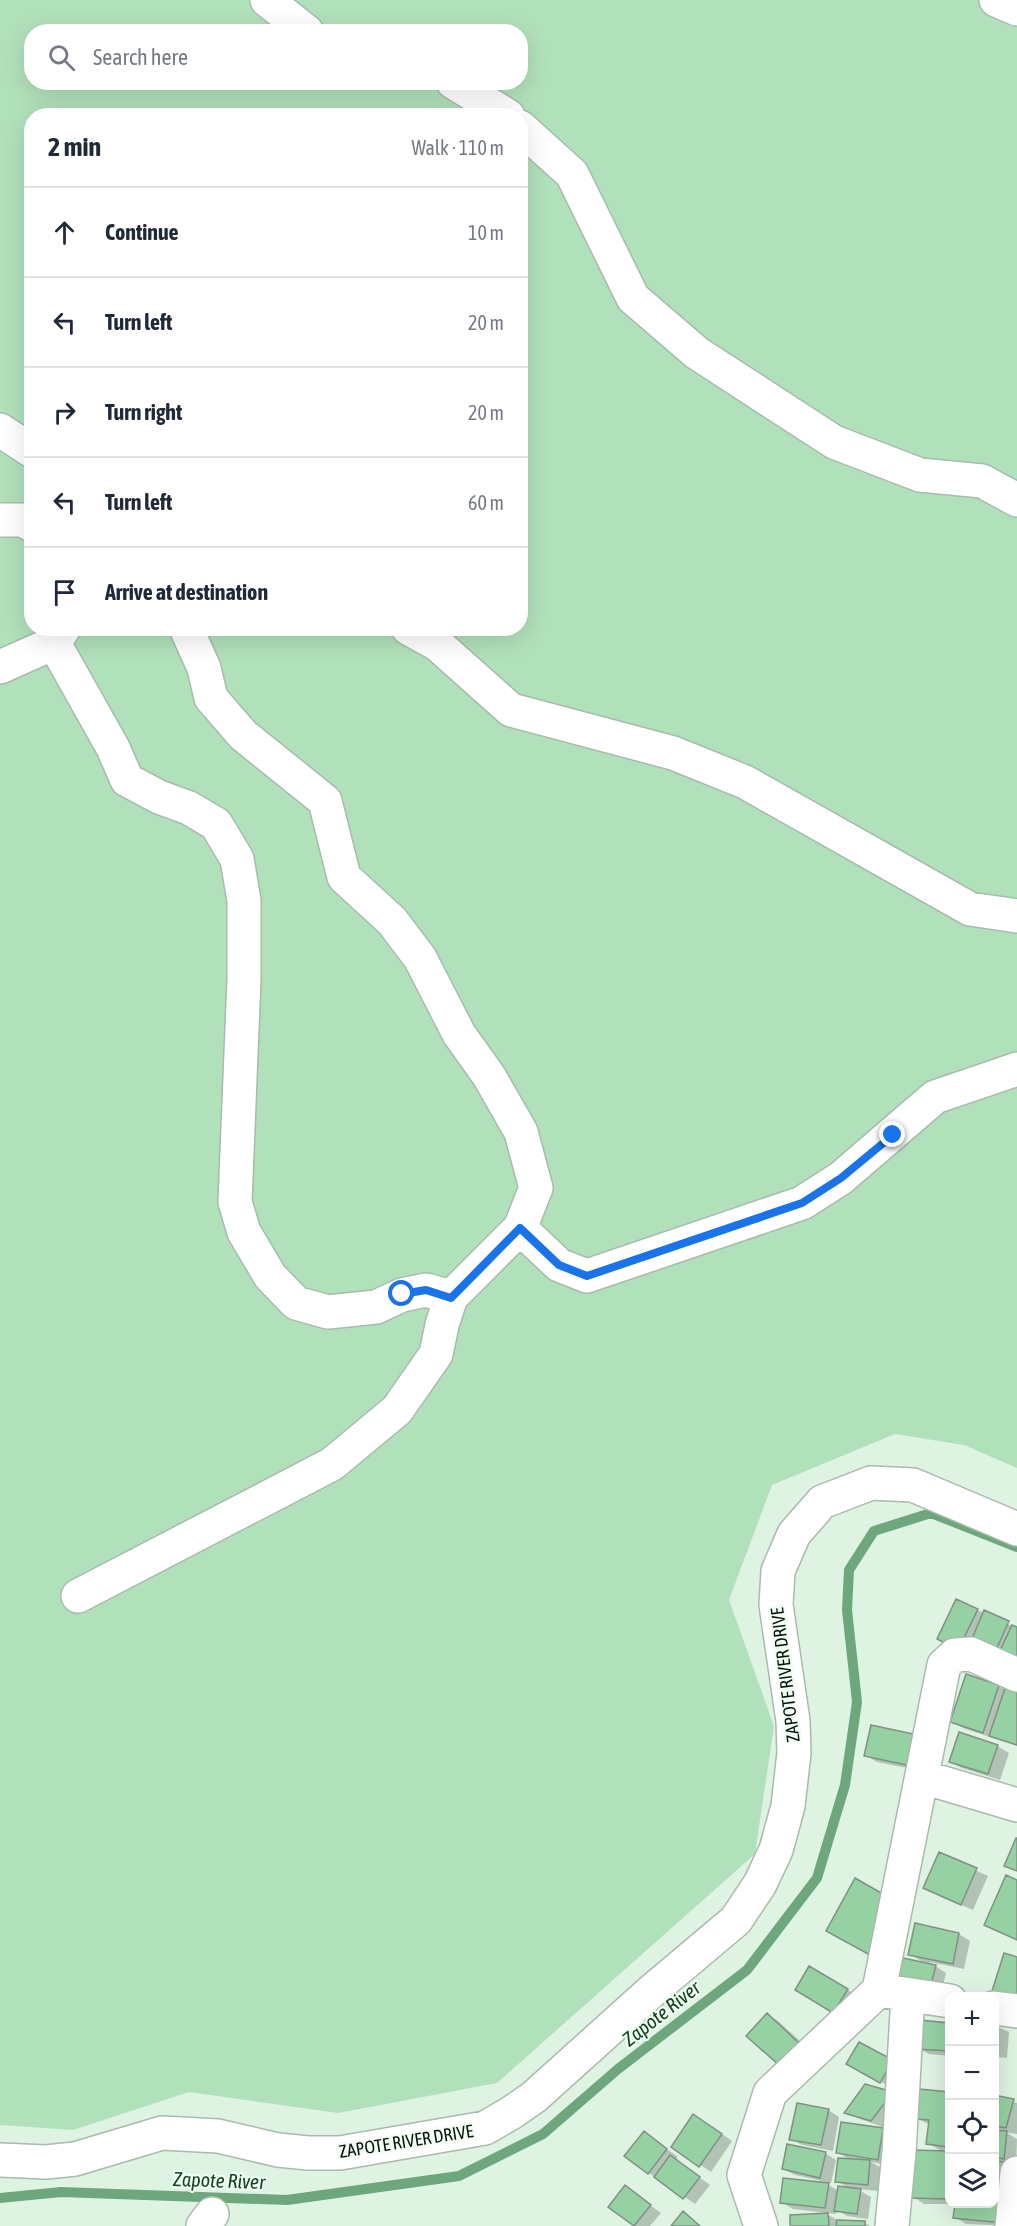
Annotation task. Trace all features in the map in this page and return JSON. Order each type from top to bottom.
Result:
[{"type":"street","points":[[267,0],[297,24]]},
{"type":"street","points":[[996,0],[1017,9]]},
{"type":"street","points":[[466,90],[495,108]]},
{"type":"street","points":[[528,134],[572,174],[633,298],[697,353],[834,442],[920,474],[982,481],[1017,500]]},
{"type":"street","points":[[0,430],[24,446]]},
{"type":"street","points":[[0,520],[24,521]]},
{"type":"street","points":[[0,667],[59,636],[127,780],[159,797],[189,808],[216,824],[237,858],[244,901],[244,957],[235,1202],[244,1232],[270,1276],[296,1303],[328,1312],[376,1306],[402,1294],[426,1290],[451,1298]]},
{"type":"street","points":[[78,1596],[332,1464],[397,1410],[436,1354],[442,1324],[451,1298],[520,1228],[536,1188],[521,1132],[489,1076],[459,1034],[420,958],[392,921],[344,876],[325,801],[243,735],[211,698],[204,668],[190,636]]},
{"type":"street","points":[[422,636],[437,644],[512,710],[673,753],[745,782],[970,909],[1017,916]]},
{"type":"street","points":[[520,1228],[559,1265],[587,1276],[802,1203],[841,1178],[935,1097],[1017,1069]]},
{"type":"street","name":"ZAPOTE RIVER DRIVE","points":[[0,2160],[46,2162],[75,2159],[162,2133],[218,2136],[278,2150],[340,2153],[486,2128],[511,2113],[534,2097],[654,1989],[736,1920],[764,1876],[776,1850],[788,1806],[794,1753],[793,1721],[776,1605],[778,1571],[794,1534],[822,1503],[871,1484],[913,1485],[1017,1529]]},
{"type":"street","points":[[892,2226],[899,2152],[893,1993],[923,1777],[944,1665],[955,1655],[971,1654],[1017,1675]]},
{"type":"street","points":[[923,1777],[1017,1805]]},
{"type":"street","points":[[761,2226],[744,2175],[770,2093],[893,1993],[945,2000]]},
{"type":"street","points":[[999,2009],[1017,2011]]},
{"type":"street","points":[[1012,2226],[1017,2173]]},
{"type":"green space","points":[[0,0],[1017,0],[1017,1468],[964,1445],[895,1434],[772,1485],[729,1600],[774,1726],[755,1854],[497,2083],[338,2113],[189,2092],[73,2130],[0,2125]]},
{"type":"building","points":[[956,1599],[978,1609],[958,1650],[937,1639]]},
{"type":"building","points":[[984,1610],[1009,1621],[993,1657],[969,1646]]},
{"type":"building","points":[[1012,1625],[1017,1627],[1017,1666],[997,1657]]},
{"type":"building","points":[[966,1674],[999,1685],[983,1733],[950,1722]]},
{"type":"building","points":[[1005,1688],[1017,1692],[1017,1745],[989,1736]]},
{"type":"building","points":[[871,1725],[923,1736],[916,1767],[864,1756]]},
{"type":"building","points":[[959,1732],[998,1745],[988,1774],[949,1762]]},
{"type":"building","points":[[1017,1838],[1017,1871],[1004,1866]]},
{"type":"building","points":[[939,1852],[977,1868],[961,1905],[923,1888]]},
{"type":"building","points":[[1006,1875],[1017,1880],[1017,1940],[984,1925]]},
{"type":"building","points":[[855,1878],[897,1902],[868,1954],[826,1931]]},
{"type":"building","points":[[915,1923],[959,1933],[953,1964],[908,1955]]},
{"type":"building","points":[[1004,1953],[1017,1957],[1017,1998],[992,1991]]},
{"type":"building","points":[[903,1958],[936,1965],[929,1993],[896,1986]]},
{"type":"building","points":[[809,1966],[848,1989],[833,2013],[795,1990]]},
{"type":"building","points":[[767,2013],[800,2044],[780,2066],[746,2036]]},
{"type":"building","points":[[919,2020],[945,2023],[945,2051],[916,2049]]},
{"type":"building","points":[[859,2042],[893,2060],[880,2083],[846,2064]]},
{"type":"building","points":[[865,2084],[893,2092],[871,2121],[844,2113]]},
{"type":"building","points":[[919,2089],[945,2092],[945,2147],[926,2144],[929,2120],[915,2119]]},
{"type":"building","points":[[999,2096],[1014,2099],[1006,2128],[999,2127]]},
{"type":"building","points":[[797,2103],[829,2109],[821,2145],[789,2140]]},
{"type":"building","points":[[693,2114],[722,2134],[699,2167],[671,2147]]},
{"type":"building","points":[[841,2122],[883,2128],[878,2160],[836,2153]]},
{"type":"building","points":[[999,2130],[1007,2131],[1004,2159],[999,2158]]},
{"type":"building","points":[[644,2131],[667,2149],[648,2174],[624,2156]]},
{"type":"building","points":[[787,2144],[826,2152],[820,2178],[782,2169]]},
{"type":"building","points":[[913,2150],[945,2151],[945,2199],[911,2198]]},
{"type":"building","points":[[670,2155],[700,2177],[683,2199],[654,2177]]},
{"type":"building","points":[[838,2158],[870,2160],[868,2185],[835,2182]]},
{"type":"building","points":[[999,2161],[1005,2162],[1003,2189],[999,2189]]},
{"type":"building","points":[[783,2178],[829,2183],[825,2208],[780,2203]]},
{"type":"building","points":[[625,2185],[651,2205],[634,2226],[608,2207]]},
{"type":"building","points":[[838,2186],[861,2189],[857,2214],[834,2211]]},
{"type":"building","points":[[999,2192],[1006,2193],[1003,2223],[953,2218],[954,2208],[999,2208]]},
{"type":"building","points":[[683,2211],[700,2226],[671,2226]]},
{"type":"building","points":[[828,2213],[829,2226],[790,2226],[790,2215]]},
{"type":"building","points":[[837,2220],[865,2221],[865,2226],[836,2226]]},
{"type":"waterway","name":"Zapote River","points":[[0,2198],[61,2192],[287,2200],[459,2176],[543,2134],[618,2069],[747,1970],[817,1878],[845,1785],[857,1702],[847,1610],[849,1570],[874,1531],[931,1513],[1017,1547]]},
{"type":"route","points":[[402,1294],[426,1290],[451,1298],[520,1228],[559,1265],[587,1276],[802,1203],[841,1178],[893,1135]]}]
